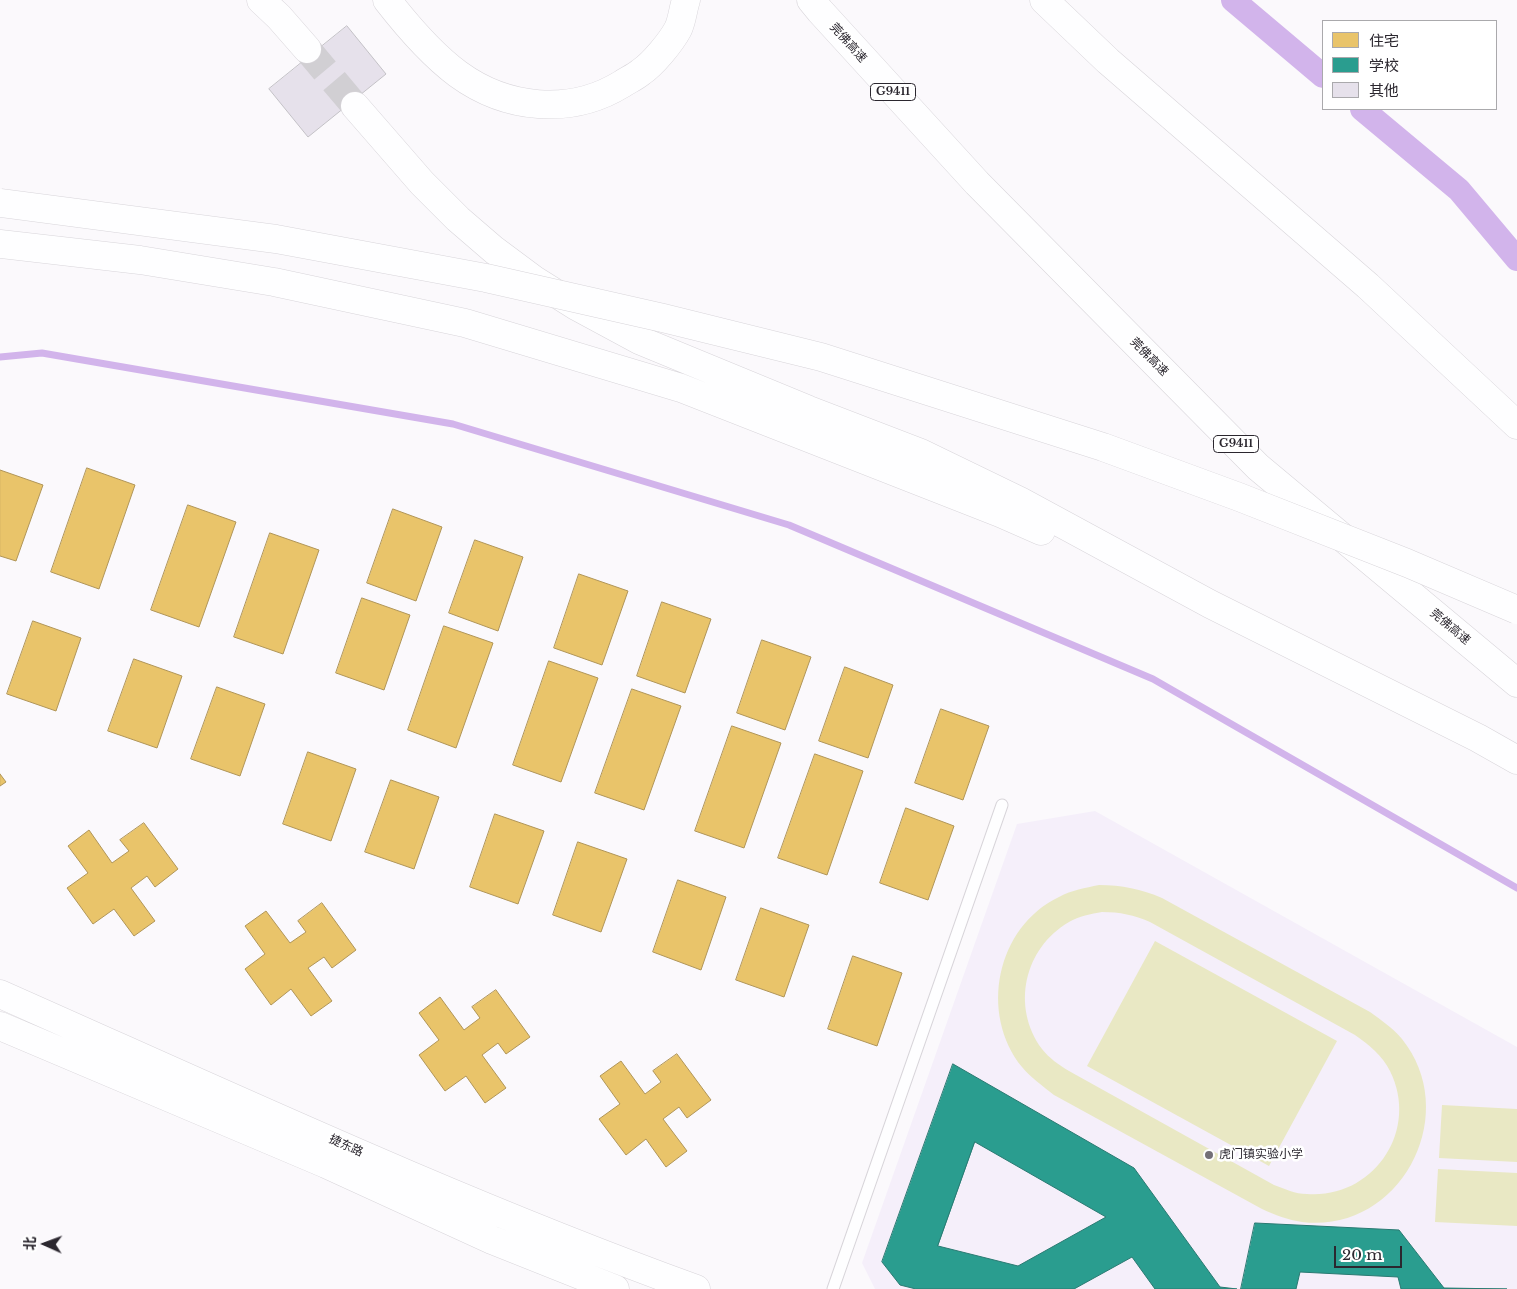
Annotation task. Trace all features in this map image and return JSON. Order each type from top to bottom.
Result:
[{"type":"main road","points":[[261,0],[279,17],[307,50]]},
{"type":"main road","points":[[388,0],[439,58],[460,75],[485,90],[509,99],[534,105],[587,100],[616,88],[642,72],[662,52],[678,29],[686,0]]},
{"type":"main road","name":"莞佛高速","points":[[811,0],[826,19],[976,183],[1258,467],[1517,683]]},
{"type":"main road","points":[[1044,0],[1108,62],[1368,286],[1517,425]]},
{"type":"main road","points":[[355,106],[422,183],[458,219],[494,250],[525,273],[576,306],[639,340],[809,410],[921,453],[1020,501],[1210,604],[1478,738],[1517,760]]},
{"type":"main road","points":[[0,203],[276,239],[476,276],[663,318],[821,357],[1130,457],[1239,497],[1407,563],[1517,610]]},
{"type":"main road","points":[[0,244],[140,260],[274,282],[465,323],[681,388],[1000,512],[1210,604]]},
{"type":"main road","name":"捷东路","points":[[0,994],[502,1215],[602,1255],[696,1289]]},
{"type":"main road","name":"捷东路","points":[[0,1026],[326,1164],[492,1240],[615,1289]]},
{"type":"lane","points":[[833,1289],[1002,805]]},
{"type":"shaded area","name":"虎门镇实验小学","points":[[1095,811],[1517,1047],[1517,1289],[875,1289],[862,1263],[1017,824]]},
{"type":"green space","points":[[1099,885],[1139,890],[1162,898],[1370,1012],[1387,1024],[1402,1039],[1419,1069],[1426,1101],[1423,1133],[1412,1164],[1393,1189],[1368,1209],[1337,1221],[1302,1222],[1282,1217],[1262,1209],[1054,1095],[1022,1067],[1009,1046],[1001,1022],[998,998],[1001,973],[1008,950],[1021,929],[1038,911],[1059,897],[1079,889]],"holes":[[[1109,912],[1127,914],[1150,922],[1355,1035],[1375,1051],[1390,1071],[1398,1094],[1399,1116],[1394,1138],[1385,1157],[1370,1173],[1352,1185],[1331,1193],[1303,1194],[1286,1190],[1069,1071],[1048,1055],[1032,1033],[1027,1015],[1025,997],[1027,980],[1033,963],[1041,947],[1054,933],[1069,922],[1077,918]]]},
{"type":"green space","points":[[1155,941],[1337,1041],[1269,1166],[1087,1066]]},
{"type":"green space","points":[[1442,1105],[1517,1109],[1517,1162],[1439,1158]]},
{"type":"green space","points":[[1438,1169],[1517,1173],[1517,1226],[1435,1222]]},
{"type":"building: 住宅","points":[[87,468],[135,485],[99,589],[51,572]]},
{"type":"building: 住宅","points":[[0,470],[43,485],[16,561],[0,556]]},
{"type":"building: 住宅","points":[[188,505],[236,522],[199,627],[151,610]]},
{"type":"building: 住宅","points":[[393,509],[442,527],[416,601],[367,583]]},
{"type":"building: 住宅","points":[[270,533],[319,550],[283,654],[234,637]]},
{"type":"building: 住宅","points":[[475,540],[523,557],[498,631],[449,613]]},
{"type":"building: 住宅","points":[[579,574],[628,591],[602,665],[554,648]]},
{"type":"building: 住宅","points":[[362,598],[410,615],[384,690],[336,673]]},
{"type":"building: 住宅","points":[[662,602],[711,619],[685,693],[637,676]]},
{"type":"building: 住宅","points":[[33,621],[81,638],[56,711],[7,694]]},
{"type":"building: 住宅","points":[[444,626],[493,643],[456,748],[408,730]]},
{"type":"building: 住宅","points":[[762,640],[811,657],[785,730],[737,713]]},
{"type":"building: 住宅","points":[[134,659],[182,676],[157,748],[108,731]]},
{"type":"building: 住宅","points":[[549,661],[598,678],[561,782],[513,765]]},
{"type":"building: 住宅","points":[[845,667],[893,685],[868,758],[819,741]]},
{"type":"building: 住宅","points":[[217,687],[265,704],[240,776],[191,759]]},
{"type":"building: 住宅","points":[[632,689],[681,706],[644,810],[595,793]]},
{"type":"building: 住宅","points":[[941,709],[989,726],[963,800],[915,783]]},
{"type":"building: 住宅","points":[[732,726],[781,743],[744,848],[695,831]]},
{"type":"building: 住宅","points":[[308,752],[356,769],[331,841],[283,824]]},
{"type":"building: 住宅","points":[[815,754],[863,771],[827,875],[778,858]]},
{"type":"building: 住宅","points":[[0,774],[6,782],[0,786]]},
{"type":"building: 住宅","points":[[391,780],[439,797],[414,869],[365,852]]},
{"type":"building: 住宅","points":[[906,808],[954,826],[928,900],[880,883]]},
{"type":"building: 住宅","points":[[495,814],[544,831],[518,904],[470,887]]},
{"type":"building: 住宅","points":[[144,823],[178,869],[155,887],[147,876],[131,888],[155,921],[134,936],[114,909],[93,924],[67,888],[88,873],[68,846],[89,830],[112,863],[129,851],[120,840]]},
{"type":"building: 住宅","points":[[578,842],[627,859],[601,932],[553,915]]},
{"type":"building: 住宅","points":[[678,880],[726,897],[701,970],[653,952]]},
{"type":"building: 住宅","points":[[322,903],[356,950],[332,968],[324,957],[308,968],[332,1001],[311,1016],[291,989],[271,1005],[245,969],[265,954],[245,926],[266,911],[290,943],[306,932],[298,921]]},
{"type":"building: 住宅","points":[[761,908],[809,925],[784,997],[736,980]]},
{"type":"building: 住宅","points":[[853,956],[902,973],[877,1046],[828,1029]]},
{"type":"building: 住宅","points":[[496,990],[530,1037],[506,1054],[498,1043],[482,1055],[506,1088],[485,1103],[466,1076],[445,1091],[419,1055],[439,1040],[419,1013],[440,997],[464,1030],[480,1018],[472,1007]]},
{"type":"building: 住宅","points":[[677,1054],[711,1100],[687,1118],[679,1107],[663,1119],[687,1151],[666,1167],[646,1139],[626,1155],[599,1119],[620,1104],[600,1076],[621,1061],[645,1094],[661,1082],[653,1071]]},
{"type":"building: 学校","points":[[953,1064],[1134,1168],[1220,1287],[1237,1289],[1155,1289],[1132,1257],[1074,1289],[916,1289],[900,1285],[882,1262]],"holes":[[[975,1142],[1106,1217],[1018,1266],[938,1246]]]},
{"type":"building: 学校","points":[[1255,1223],[1399,1230],[1444,1288],[1507,1289],[1401,1289],[1398,1277],[1300,1272],[1296,1289],[1241,1289]]},
{"type":"building: 其他","points":[[347,26],[386,74],[308,137],[269,89]]},
{"type":"waterway","points":[[1233,0],[1322,75]]},
{"type":"waterway","points":[[1363,110],[1459,190],[1517,259]]},
{"type":"waterway","points":[[0,357],[42,353],[453,424],[789,525],[1153,679],[1517,888]]},
{"type":"tunnel","points":[[307,49],[355,106]]},
{"type":"place","name":"虎门镇实验小学","points":[[1209,1155]]}]
